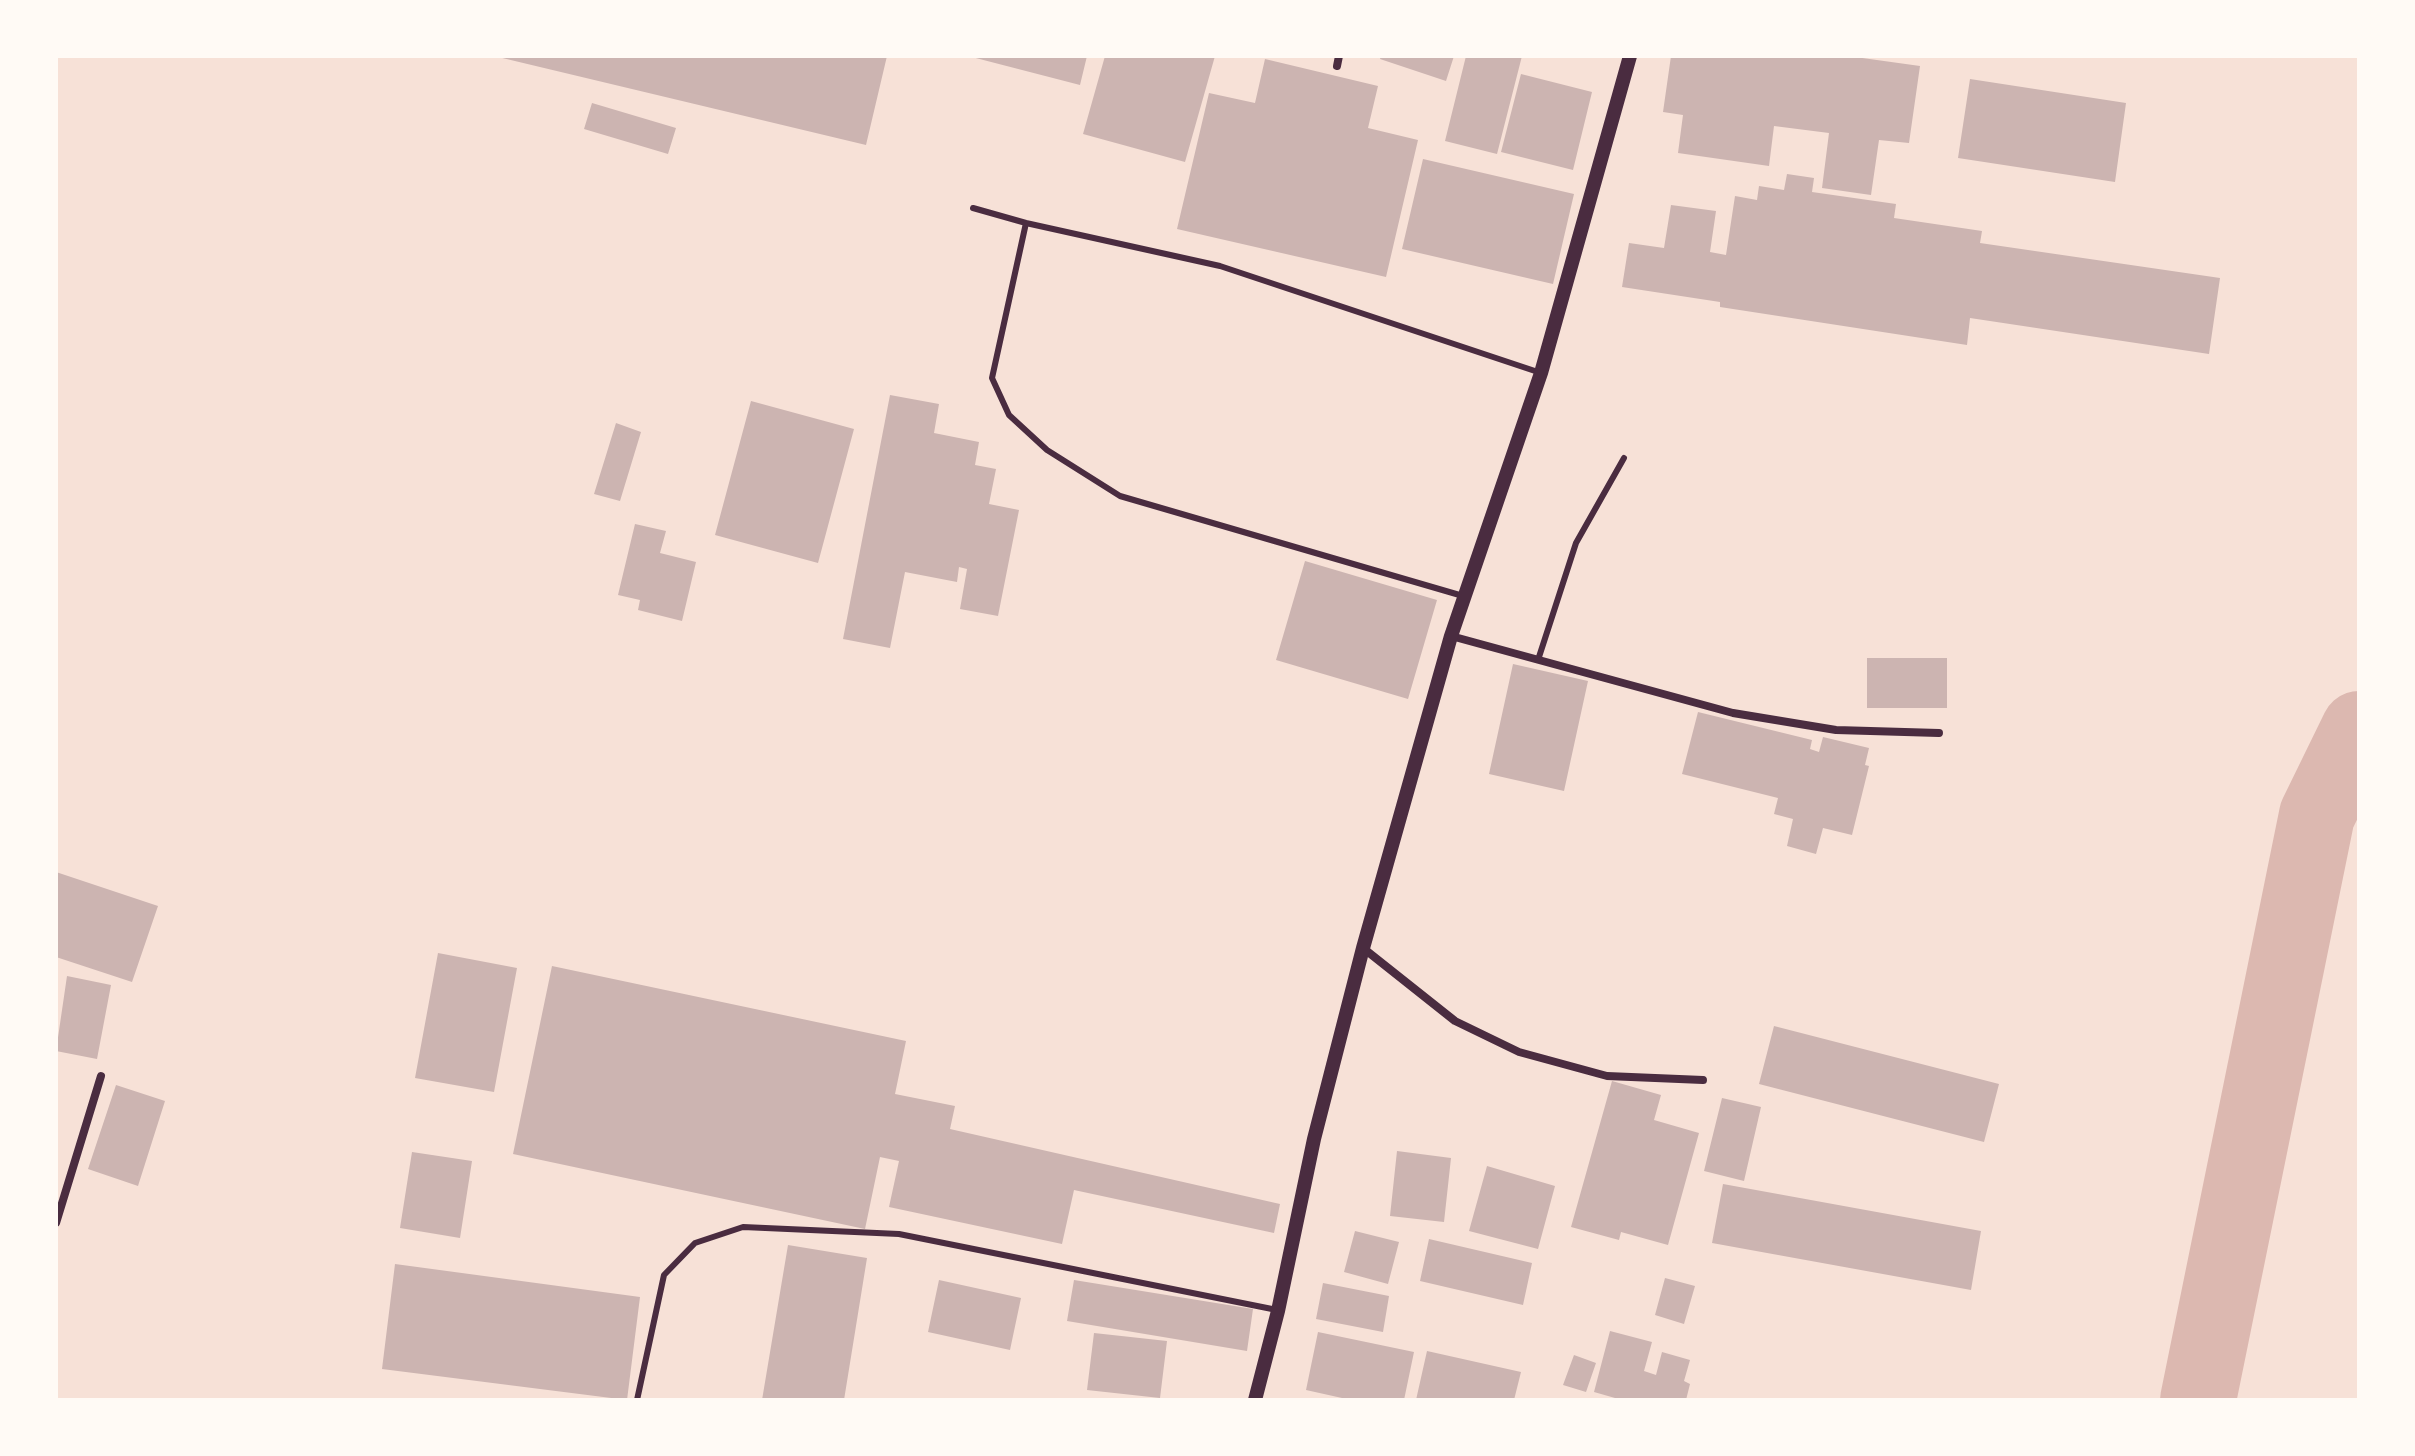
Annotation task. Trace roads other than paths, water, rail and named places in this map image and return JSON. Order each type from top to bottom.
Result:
[{"type":"street","points":[[1255,1400],[1278,1311],[1314,1139],[1363,948],[1463,596],[1541,373],[1630,56]]},
{"type":"street","points":[[1451,636],[1733,713],[1836,730],[1939,733]]},
{"type":"street","points":[[1363,948],[1455,1021],[1519,1052],[1607,1076],[1703,1080]]},
{"type":"street","points":[[56,1223],[101,1076]]},
{"type":"lane","points":[[973,208],[1026,223],[1220,266],[1541,373]]},
{"type":"lane","points":[[1026,223],[992,378],[1009,415],[1047,450],[1120,496],[1463,596]]},
{"type":"lane","points":[[1538,660],[1576,543],[1624,458]]},
{"type":"lane","points":[[637,1400],[664,1275],[695,1243],[743,1227],[899,1234],[1278,1311]]},
{"type":"waterway","points":[[2198,1400],[2317,815],[2359,729]]}]
